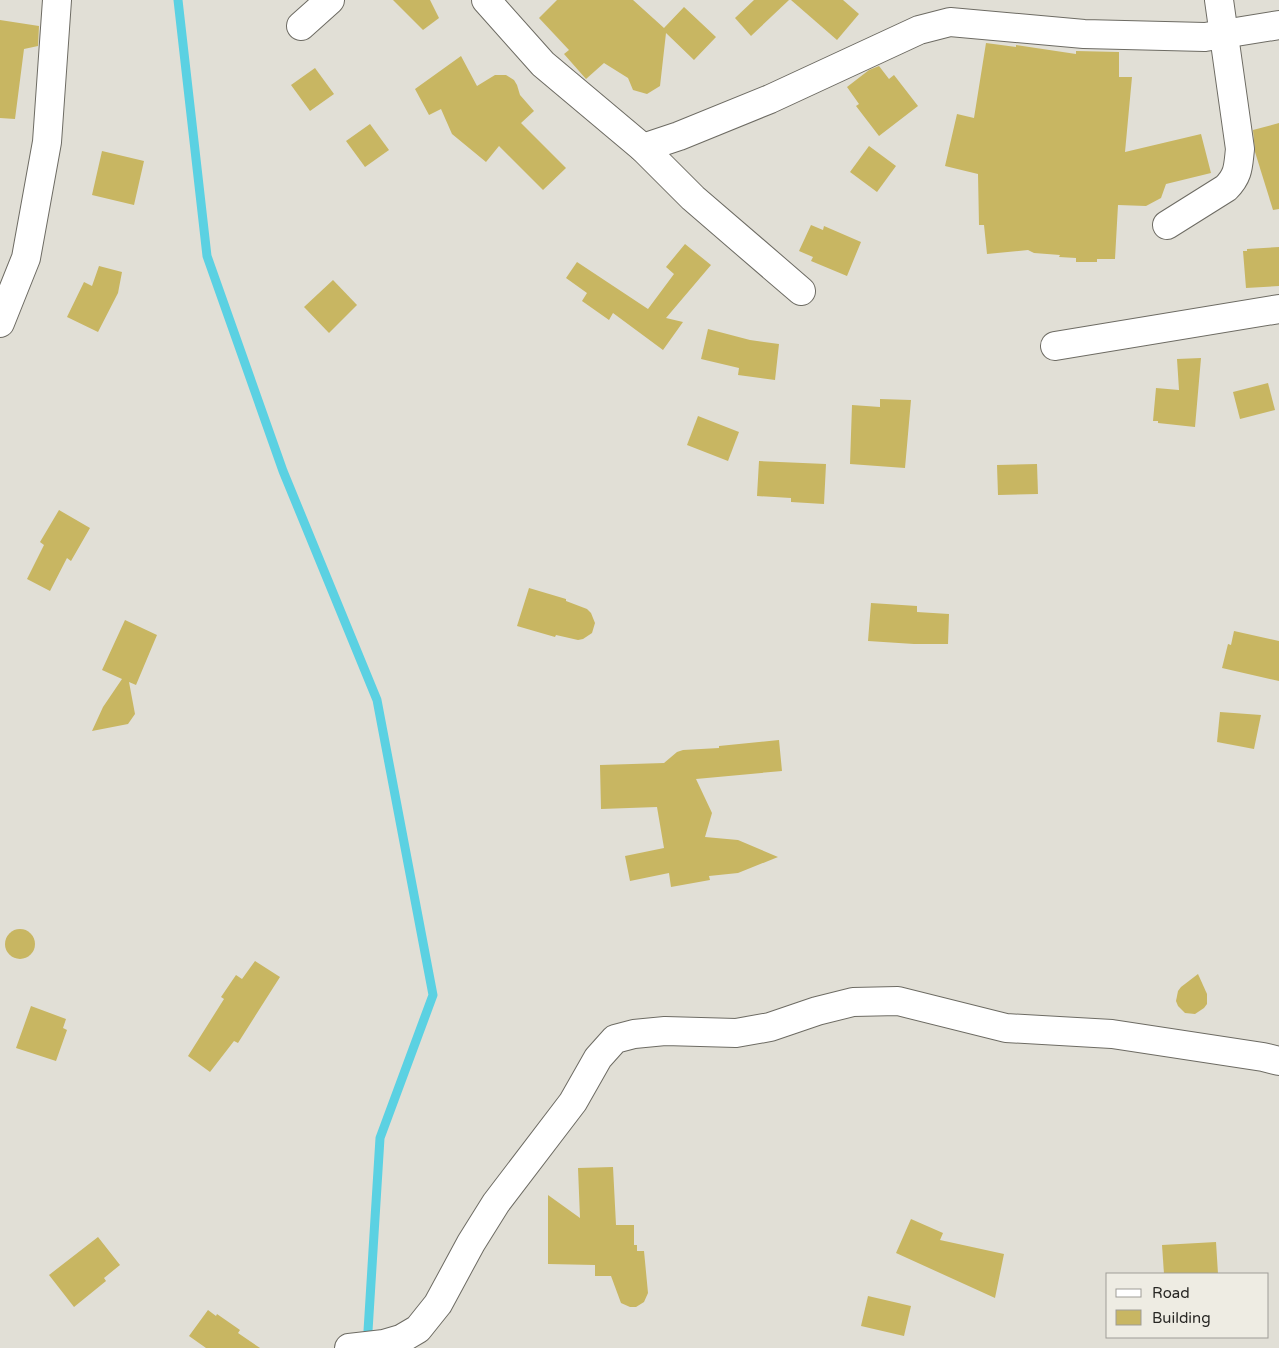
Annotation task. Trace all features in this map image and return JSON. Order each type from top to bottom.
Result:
[{"type":"street","points":[[0,323],[26,258],[47,142],[57,0]]},
{"type":"street","points":[[301,26],[330,0]]},
{"type":"street","points":[[486,0],[543,64],[643,148],[693,198],[801,291]]},
{"type":"street","points":[[1167,225],[1226,188],[1238,173],[1240,149],[1219,0]]},
{"type":"street","points":[[643,148],[679,136],[770,99],[919,30],[950,22],[1084,34],[1205,36],[1279,25]]},
{"type":"street","points":[[1056,346],[1279,309]]},
{"type":"street","points":[[349,1348],[384,1344],[401,1339],[418,1328],[438,1304],[496,1202],[572,1102],[598,1058],[615,1040],[625,1036],[665,1031],[736,1034],[770,1027],[817,1011],[854,1002],[898,1000],[1006,1028],[1112,1034],[1279,1061]]},
{"type":"building","points":[[393,0],[430,0],[439,18],[423,30]]},
{"type":"building","points":[[557,0],[633,0],[664,28],[684,7],[716,37],[694,60],[666,33],[660,86],[647,94],[633,90],[628,78],[604,63],[586,79],[564,54],[569,50],[539,18]]},
{"type":"building","points":[[754,0],[789,0],[751,36],[735,18]]},
{"type":"building","points":[[791,0],[843,0],[859,14],[837,40]]},
{"type":"building","points":[[0,20],[39,26],[38,46],[24,49],[15,119],[0,118]]},
{"type":"building","points":[[986,43],[1016,47],[1016,45],[1076,54],[1076,51],[1119,52],[1119,77],[1132,77],[1125,152],[1201,134],[1211,173],[1166,184],[1161,198],[1146,206],[1118,205],[1115,259],[1097,259],[1097,262],[1076,262],[1076,258],[1034,253],[1028,250],[987,254],[984,225],[979,225],[978,174],[945,166],[957,114],[974,118]]},
{"type":"building","points":[[461,56],[477,86],[495,75],[506,75],[514,80],[520,95],[534,111],[521,123],[566,168],[543,190],[499,146],[486,162],[452,134],[441,109],[429,115],[415,89]]},
{"type":"building","points":[[879,66],[889,79],[894,75],[918,106],[879,136],[856,106],[859,104],[847,87],[869,70]]},
{"type":"building","points":[[315,68],[334,94],[310,111],[291,85]]},
{"type":"building","points":[[1279,123],[1279,209],[1273,210],[1255,152],[1253,130]]},
{"type":"building","points":[[370,124],[389,150],[365,167],[346,141]]},
{"type":"building","points":[[869,146],[896,166],[877,192],[850,172]]},
{"type":"building","points":[[102,151],[144,161],[134,205],[92,195]]},
{"type":"building","points":[[811,225],[823,230],[824,226],[861,242],[847,276],[811,261],[813,257],[799,251]]},
{"type":"building","points":[[685,244],[711,265],[666,318],[683,322],[663,350],[613,313],[609,320],[582,301],[587,293],[566,278],[577,262],[648,309],[674,274],[666,267]]},
{"type":"building","points":[[1279,247],[1279,286],[1246,288],[1243,251],[1247,251],[1247,249]]},
{"type":"building","points":[[99,266],[122,272],[118,293],[98,332],[67,317],[84,282],[92,286]]},
{"type":"building","points":[[333,280],[357,305],[329,333],[304,307]]},
{"type":"building","points":[[708,329],[750,340],[779,344],[775,380],[738,375],[739,368],[701,359]]},
{"type":"building","points":[[1201,358],[1195,427],[1153,421],[1156,388],[1179,390],[1177,359]]},
{"type":"building","points":[[1268,383],[1275,410],[1240,419],[1233,392]]},
{"type":"building","points":[[880,399],[911,400],[905,468],[850,464],[852,405],[880,407]]},
{"type":"building","points":[[698,416],[739,432],[728,461],[687,445]]},
{"type":"building","points":[[759,461],[826,464],[824,504],[791,502],[791,498],[757,496]]},
{"type":"building","points":[[1037,464],[1038,494],[998,495],[997,465]]},
{"type":"building","points":[[59,510],[90,528],[71,561],[67,558],[50,591],[27,579],[44,545],[40,542]]},
{"type":"building","points":[[529,588],[566,599],[566,601],[587,609],[595,623],[592,633],[578,640],[556,635],[555,637],[517,626]]},
{"type":"building","points":[[871,603],[917,606],[917,612],[949,614],[948,644],[868,641]]},
{"type":"building","points":[[125,620],[157,635],[136,685],[129,682],[135,714],[128,724],[92,731],[103,707],[122,679],[102,670]]},
{"type":"building","points":[[1234,631],[1279,641],[1279,681],[1222,668],[1228,644],[1231,645]]},
{"type":"building","points":[[1220,712],[1261,715],[1254,749],[1217,742]]},
{"type":"building","points":[[779,740],[782,771],[696,779],[712,813],[705,837],[738,840],[778,857],[738,873],[709,876],[710,880],[671,887],[669,873],[630,881],[625,856],[664,848],[657,807],[601,809],[600,765],[664,763],[677,752],[683,750],[719,748],[719,746]]},
{"type":"building","points":[[20,929],[31,933],[35,944],[31,955],[20,959],[9,955],[5,944],[9,933]]},
{"type":"building","points":[[255,961],[280,977],[238,1043],[234,1041],[210,1072],[188,1056],[224,999],[221,997],[236,975],[242,979]]},
{"type":"building","points":[[1198,974],[1207,994],[1207,1004],[1195,1014],[1185,1013],[1176,1001],[1178,991]]},
{"type":"building","points":[[31,1006],[66,1019],[63,1028],[67,1030],[56,1061],[16,1048]]},
{"type":"building","points":[[613,1167],[616,1225],[634,1225],[634,1245],[637,1245],[637,1251],[644,1251],[648,1293],[644,1302],[636,1307],[630,1307],[621,1303],[611,1276],[595,1276],[595,1265],[548,1264],[548,1195],[580,1218],[578,1168]]},
{"type":"building","points":[[911,1219],[943,1233],[940,1240],[1004,1254],[995,1298],[896,1253]]},
{"type":"building","points":[[98,1237],[120,1265],[104,1278],[106,1281],[74,1307],[49,1275]]},
{"type":"building","points":[[1216,1242],[1218,1273],[1164,1273],[1162,1245]]},
{"type":"building","points":[[868,1296],[911,1306],[904,1336],[861,1326]]},
{"type":"building","points":[[208,1310],[240,1330],[238,1333],[260,1348],[206,1348],[189,1336]]},
{"type":"waterway","points":[[178,0],[207,256],[283,471],[377,700],[433,995],[380,1138],[368,1331]]}]
